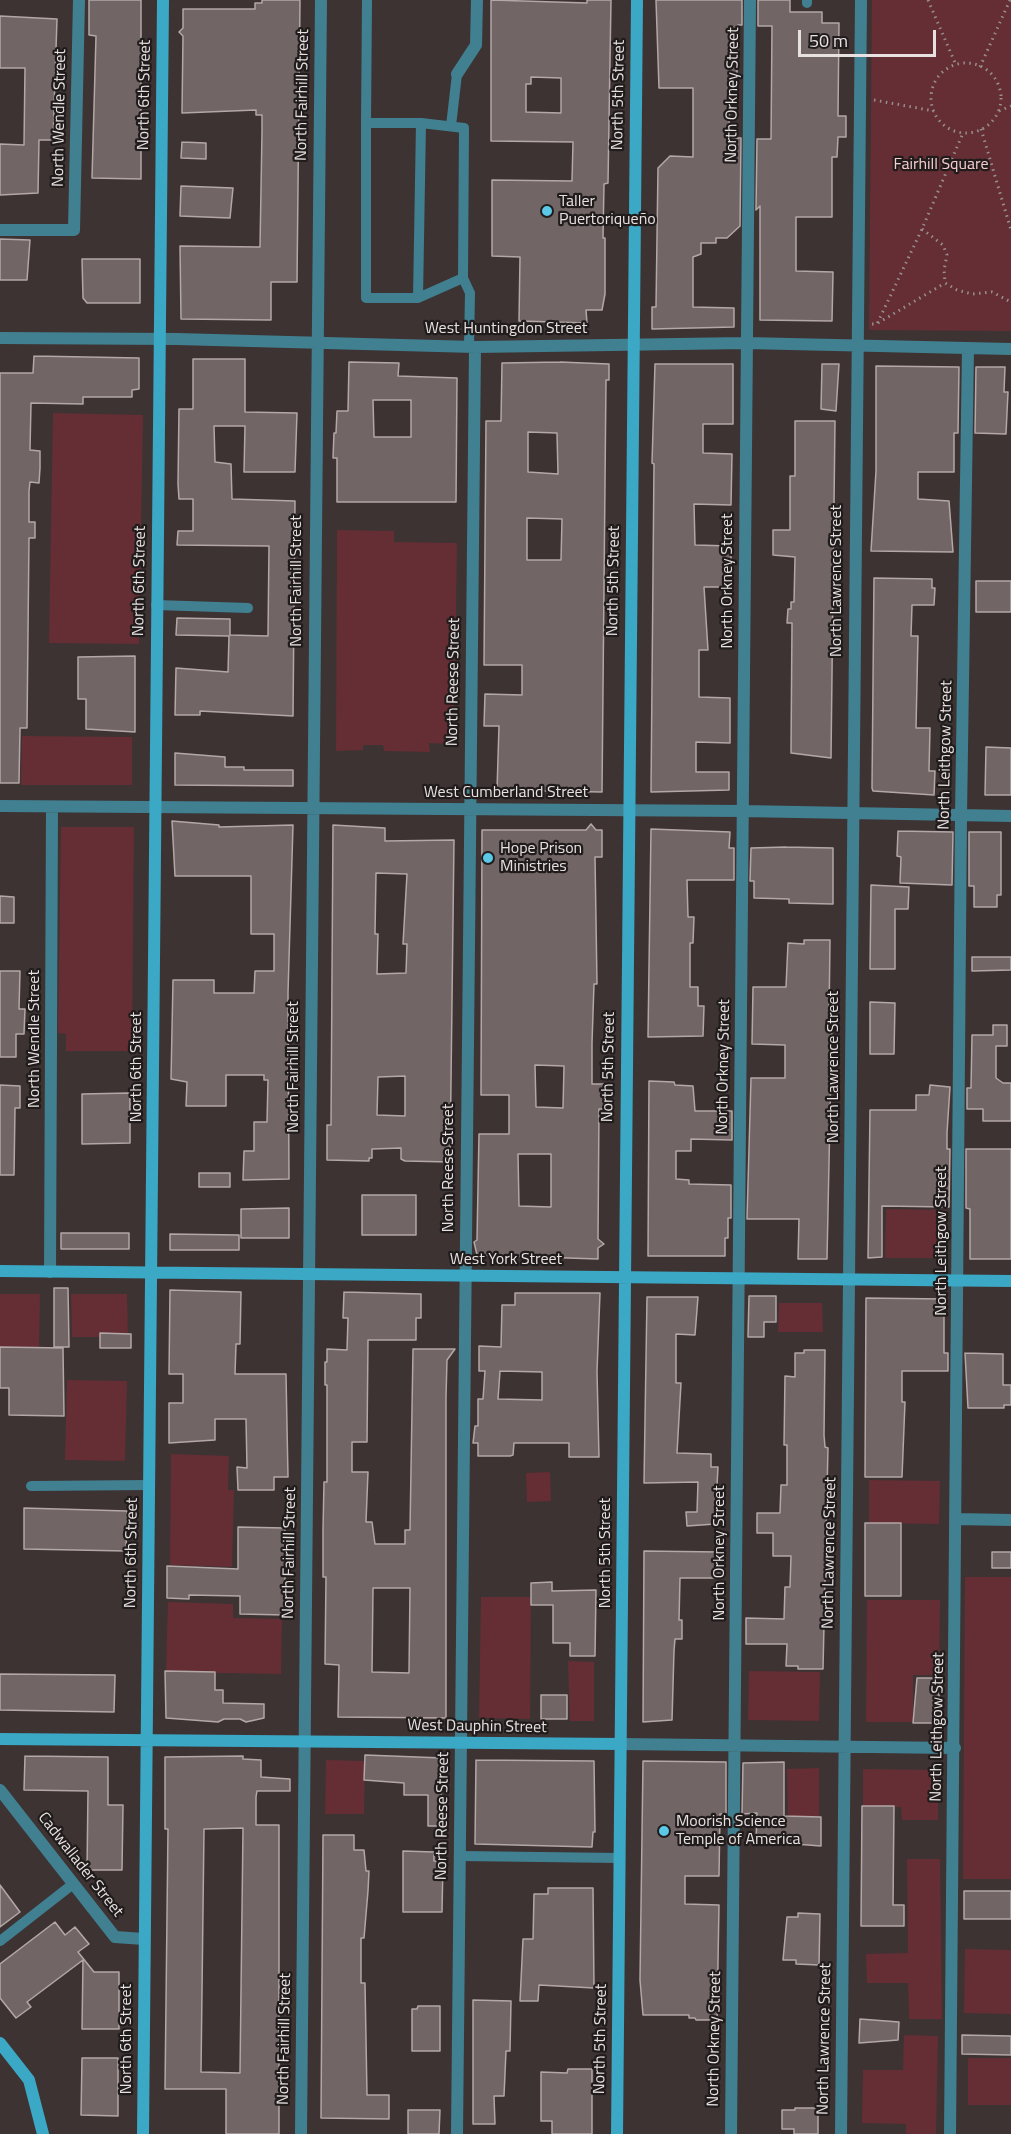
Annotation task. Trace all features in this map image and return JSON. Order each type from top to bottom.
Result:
[{"type":"main road","name":"North 6th Street","points":[[143,2134],[163,0]]},
{"type":"main road","name":"North 5th Street","points":[[617,2134],[637,0]]},
{"type":"main road","name":"West York Street","points":[[0,1271],[310,1276],[1011,1281]]},
{"type":"main road","name":"West Dauphin Street","points":[[0,1739],[621,1744]]},
{"type":"main road","points":[[0,2043],[29,2080],[43,2134]]},
{"type":"street","name":"North Fairhill Street","points":[[300,2134],[321,0]]},
{"type":"street","points":[[457,74],[476,45],[477,0]]},
{"type":"street","name":"North Orkney Street","points":[[731,2134],[750,0]]},
{"type":"street","name":"North Lawrence Street","points":[[841,2134],[856,325],[861,0]]},
{"type":"street","name":"North Wendle Street","points":[[0,230],[75,230],[79,3]]},
{"type":"street","name":"West Huntingdon Street","points":[[0,338],[472,346],[746,343],[1011,349]]},
{"type":"street","name":"North Reese Street","points":[[457,2134],[472,346]]},
{"type":"street","name":"North Leithgow Street","points":[[950,2134],[959,1280],[961,816],[968,348]]},
{"type":"street","name":"West Cumberland Street","points":[[0,806],[852,812],[1011,816]]},
{"type":"street","name":"North Wendle Street","points":[[50,1272],[52,807]]},
{"type":"street","points":[[956,1519],[1011,1520]]},
{"type":"street","name":"West Dauphin Street","points":[[621,1744],[955,1748]]},
{"type":"street","name":"Cadwallader Street","points":[[0,1791],[115,1937],[144,1939]]},
{"type":"lane","points":[[367,0],[366,298],[417,298],[463,278]]},
{"type":"lane","points":[[451,126],[457,74]]},
{"type":"lane","points":[[366,123],[421,123],[464,128],[463,278],[470,293],[472,346]]},
{"type":"lane","points":[[417,298],[421,123]]},
{"type":"lane","points":[[156,605],[248,608]]},
{"type":"lane","points":[[31,1486],[150,1485]]},
{"type":"lane","points":[[459,1856],[620,1858]]},
{"type":"lane","points":[[0,1941],[73,1884]]},
{"type":"path","points":[[928,0],[956,65]]},
{"type":"path","points":[[980,67],[1010,0]]},
{"type":"path","points":[[962,63],[980,67],[994,77],[1000,88],[999,111],[993,120],[981,129],[963,133],[942,124],[934,111],[932,93],[935,82],[941,73],[956,65],[962,63]]},
{"type":"path","points":[[859,97],[934,111]]},
{"type":"path","points":[[999,111],[1011,106]]},
{"type":"path","points":[[981,129],[1011,230]]},
{"type":"path","points":[[877,324],[922,229],[963,133]]},
{"type":"path","points":[[922,229],[943,245],[947,255],[944,270],[945,283]]},
{"type":"path","points":[[856,325],[877,324],[945,283]]},
{"type":"path","points":[[945,283],[964,292],[992,292],[1011,302]]},
{"type":"green space","name":"Fairhill Square","points":[[872,0],[1011,0],[1011,331],[869,330]]},
{"type":"green space","points":[[53,413],[143,415],[139,644],[49,643]]},
{"type":"green space","points":[[337,530],[394,531],[394,542],[457,543],[454,744],[429,743],[430,752],[384,751],[383,745],[363,745],[363,750],[336,751]]},
{"type":"green space","points":[[22,736],[132,737],[132,785],[21,785]]},
{"type":"green space","points":[[61,827],[134,827],[132,1051],[66,1051],[66,1034],[58,1033]]},
{"type":"green space","points":[[886,1209],[945,1210],[944,1258],[885,1258]]},
{"type":"green space","points":[[0,1294],[40,1294],[39,1350],[0,1349]]},
{"type":"green space","points":[[71,1294],[127,1294],[128,1337],[72,1337]]},
{"type":"green space","points":[[779,1303],[822,1303],[823,1332],[778,1332]]},
{"type":"green space","points":[[67,1380],[127,1381],[125,1461],[65,1460]]},
{"type":"green space","points":[[171,1454],[229,1456],[228,1490],[234,1490],[232,1567],[170,1565]]},
{"type":"green space","points":[[550,1472],[551,1501],[527,1502],[526,1473]]},
{"type":"green space","points":[[869,1480],[940,1481],[939,1524],[869,1523]]},
{"type":"green space","points":[[965,1577],[1011,1577],[1011,1879],[963,1879]]},
{"type":"green space","points":[[481,1597],[531,1597],[530,1719],[479,1718]]},
{"type":"green space","points":[[867,1600],[940,1600],[939,1675],[913,1675],[913,1722],[866,1722]]},
{"type":"green space","points":[[168,1602],[233,1604],[233,1618],[282,1619],[281,1674],[166,1672]]},
{"type":"green space","points":[[568,1661],[594,1662],[594,1721],[570,1721]]},
{"type":"green space","points":[[749,1671],[820,1672],[819,1721],[748,1720]]},
{"type":"green space","points":[[326,1760],[365,1761],[364,1814],[325,1814]]},
{"type":"green space","points":[[819,1768],[819,1816],[788,1816],[787,1769]]},
{"type":"green space","points":[[863,1769],[938,1770],[938,1820],[902,1820],[901,1807],[863,1807]]},
{"type":"green space","points":[[907,1859],[940,1859],[942,2019],[909,2019],[908,1983],[867,1983],[866,1954],[908,1953]]},
{"type":"green space","points":[[965,1949],[1011,1950],[1011,2014],[964,2013]]},
{"type":"green space","points":[[904,2035],[938,2036],[936,2134],[906,2134],[906,2124],[862,2123],[863,2070],[903,2070]]},
{"type":"green space","points":[[968,2058],[1011,2058],[1011,2105],[968,2105]]},
{"type":"building","points":[[89,0],[141,0],[141,179],[92,178],[96,36],[89,35]]},
{"type":"building","points":[[262,0],[300,0],[297,282],[271,282],[271,320],[181,319],[180,246],[260,247],[262,132],[262,115],[256,115],[256,110],[182,113],[183,36],[179,32],[183,28],[183,9],[255,9],[255,3],[262,3]]},
{"type":"building","points":[[491,0],[587,3],[587,0],[611,0],[608,183],[604,184],[605,294],[602,310],[586,310],[587,323],[519,321],[520,257],[492,256],[492,180],[572,181],[573,142],[491,141]],"holes":[[[531,77],[561,78],[561,113],[526,112],[526,84],[531,84]]]},
{"type":"building","points":[[656,0],[742,0],[742,25],[738,25],[737,73],[730,73],[729,138],[741,138],[740,226],[727,238],[716,238],[716,243],[701,243],[701,254],[693,257],[693,307],[734,308],[734,327],[652,329],[652,307],[656,307],[658,168],[670,156],[693,157],[693,88],[659,88]]},
{"type":"building","points":[[758,0],[790,0],[790,12],[822,12],[822,23],[839,23],[838,116],[846,116],[846,137],[838,137],[837,157],[832,157],[832,217],[796,217],[796,271],[833,272],[832,321],[760,320],[760,206],[756,210],[757,139],[771,139],[772,26],[758,26]]},
{"type":"building","points":[[0,16],[57,19],[53,140],[39,140],[38,193],[0,195],[0,144],[24,145],[25,68],[0,68]]},
{"type":"building","points":[[182,142],[206,143],[206,159],[181,158]]},
{"type":"building","points":[[181,186],[233,188],[230,218],[180,216]]},
{"type":"building","points":[[0,239],[30,240],[27,280],[0,280]]},
{"type":"building","points":[[82,259],[140,259],[140,303],[87,303],[83,298]]},
{"type":"building","points":[[34,356],[139,358],[139,389],[132,390],[132,397],[83,397],[83,404],[31,403],[30,450],[40,451],[40,468],[39,483],[30,482],[29,491],[29,522],[35,522],[35,538],[29,538],[27,728],[20,728],[19,783],[0,783],[0,373],[33,373]]},
{"type":"building","points":[[193,359],[245,359],[245,412],[297,413],[295,472],[244,472],[245,426],[214,426],[215,462],[231,464],[232,499],[295,501],[293,716],[200,711],[200,715],[175,715],[176,668],[228,672],[229,636],[176,635],[177,618],[230,619],[230,635],[268,636],[269,546],[177,545],[178,531],[193,531],[193,499],[179,499],[178,484],[179,409],[193,409]]},
{"type":"building","points":[[349,362],[399,363],[398,376],[457,378],[456,502],[337,502],[337,458],[333,458],[334,433],[336,433],[337,411],[348,411]],"holes":[[[373,400],[411,400],[411,437],[374,437]]]},
{"type":"building","points":[[502,363],[609,364],[609,380],[606,380],[602,792],[497,790],[499,726],[484,726],[485,694],[522,695],[522,665],[484,665],[486,421],[501,421]],"holes":[[[528,432],[557,433],[558,474],[528,472]],[[527,518],[562,519],[561,560],[527,560]]]},
{"type":"building","points":[[655,364],[733,364],[733,424],[703,424],[703,453],[732,454],[731,505],[694,504],[695,545],[731,546],[731,587],[704,587],[708,650],[699,650],[699,697],[730,698],[730,743],[696,742],[696,772],[729,772],[729,790],[651,792],[654,464],[652,463]]},
{"type":"building","points":[[822,364],[839,364],[836,411],[821,409]]},
{"type":"building","points":[[876,366],[959,367],[958,433],[954,433],[954,472],[918,472],[918,499],[949,501],[953,552],[871,551],[876,471]]},
{"type":"building","points":[[976,367],[1005,367],[1004,392],[1008,392],[1006,434],[975,433]]},
{"type":"building","points":[[795,421],[835,421],[831,758],[791,753],[792,623],[787,623],[788,609],[791,609],[791,602],[794,602],[795,557],[773,555],[773,530],[790,530],[790,476],[795,476]]},
{"type":"building","points":[[874,578],[932,579],[932,588],[935,588],[934,605],[912,605],[911,636],[918,636],[916,728],[930,728],[929,771],[935,771],[934,795],[873,791],[872,788]]},
{"type":"building","points":[[976,581],[1011,581],[1011,612],[976,612]]},
{"type":"building","points":[[135,656],[135,732],[86,729],[86,699],[78,699],[78,657]]},
{"type":"building","points":[[986,747],[1011,748],[1011,795],[985,795]]},
{"type":"building","points":[[175,753],[225,757],[225,767],[244,767],[244,770],[293,770],[293,786],[175,785]]},
{"type":"building","points":[[172,821],[219,825],[219,827],[293,825],[288,993],[289,1179],[243,1180],[244,1151],[254,1151],[254,1122],[267,1122],[268,1080],[264,1080],[264,1075],[226,1075],[226,1106],[186,1106],[187,1082],[171,1079],[173,980],[214,980],[214,993],[254,993],[255,971],[274,971],[274,934],[251,934],[251,876],[175,876]]},
{"type":"building","points":[[591,824],[596,830],[602,830],[602,857],[595,857],[597,984],[594,984],[592,1084],[604,1084],[603,1109],[599,1109],[598,1239],[604,1244],[598,1248],[598,1259],[477,1255],[474,1242],[477,1240],[479,1134],[509,1134],[509,1095],[481,1095],[482,830],[586,830]],"holes":[[[535,1065],[564,1066],[563,1108],[536,1107]],[[518,1154],[551,1154],[551,1207],[519,1206]]]},
{"type":"building","points":[[333,825],[385,828],[385,841],[454,840],[450,1162],[405,1161],[401,1159],[401,1148],[372,1149],[372,1158],[369,1158],[369,1161],[327,1160],[327,1125],[331,1125]],"holes":[[[376,873],[407,874],[403,944],[407,944],[406,973],[377,974]],[[405,1076],[405,1116],[377,1115],[378,1077]]]},
{"type":"building","points":[[651,829],[730,832],[729,848],[734,848],[734,880],[687,880],[688,917],[694,917],[693,943],[690,943],[690,987],[698,987],[698,1006],[704,1006],[703,1036],[648,1037]]},
{"type":"building","points":[[898,831],[953,832],[952,885],[900,883],[901,857],[897,856]]},
{"type":"building","points":[[969,832],[1001,832],[1001,895],[997,895],[997,907],[974,907],[974,886],[969,886]]},
{"type":"building","points":[[751,848],[833,848],[833,904],[789,903],[789,899],[754,898],[754,881],[750,881]]},
{"type":"building","points":[[871,885],[909,887],[908,909],[895,909],[895,969],[870,969]]},
{"type":"building","points":[[0,896],[14,897],[14,923],[0,923]]},
{"type":"building","points":[[804,940],[830,940],[829,1019],[832,1019],[827,1259],[798,1259],[799,1219],[747,1219],[751,1078],[785,1078],[785,1045],[752,1044],[753,987],[786,987],[788,943],[804,944]]},
{"type":"building","points":[[972,957],[1011,957],[1011,970],[972,971]]},
{"type":"building","points":[[0,971],[20,971],[19,1009],[25,1009],[24,1034],[16,1034],[16,1057],[0,1057]]},
{"type":"building","points":[[870,1002],[895,1003],[894,1054],[870,1054]]},
{"type":"building","points":[[993,1025],[1007,1025],[1007,1046],[996,1046],[996,1078],[1003,1083],[1011,1083],[1011,1121],[983,1121],[983,1109],[967,1109],[967,1088],[971,1088],[972,1035],[993,1035]]},
{"type":"building","points":[[649,1081],[674,1082],[675,1085],[693,1086],[695,1111],[732,1111],[732,1140],[691,1139],[691,1151],[676,1151],[676,1179],[689,1180],[689,1184],[731,1185],[731,1218],[728,1218],[725,1256],[648,1256]]},
{"type":"building","points":[[0,1085],[20,1086],[20,1108],[15,1108],[14,1175],[0,1175]]},
{"type":"building","points":[[930,1085],[950,1087],[947,1133],[947,1149],[950,1149],[949,1207],[882,1206],[882,1257],[868,1258],[870,1110],[916,1110],[916,1095],[929,1095]]},
{"type":"building","points":[[130,1093],[130,1143],[82,1144],[82,1094]]},
{"type":"building","points":[[966,1149],[1011,1149],[1011,1259],[970,1259],[970,1209],[966,1208]]},
{"type":"building","points":[[199,1173],[230,1173],[230,1187],[199,1187]]},
{"type":"building","points":[[362,1195],[416,1195],[416,1235],[362,1235]]},
{"type":"building","points":[[289,1208],[289,1238],[241,1238],[241,1209]]},
{"type":"building","points":[[61,1233],[129,1233],[129,1249],[61,1249]]},
{"type":"building","points":[[170,1234],[239,1235],[239,1250],[170,1250]]},
{"type":"building","points":[[54,1288],[68,1288],[69,1347],[54,1347]]},
{"type":"building","points":[[170,1290],[241,1292],[240,1344],[236,1344],[235,1374],[286,1374],[288,1477],[274,1477],[274,1490],[238,1490],[237,1467],[247,1468],[246,1419],[215,1419],[215,1440],[169,1443],[169,1403],[183,1403],[183,1374],[169,1374]]},
{"type":"building","points":[[344,1292],[421,1294],[421,1318],[416,1318],[416,1340],[368,1340],[367,1442],[352,1442],[352,1472],[368,1472],[366,1522],[372,1522],[375,1544],[405,1544],[405,1530],[410,1530],[413,1349],[455,1349],[447,1360],[446,1397],[446,1718],[338,1717],[339,1665],[325,1664],[326,1577],[323,1577],[323,1530],[324,1482],[327,1482],[327,1385],[325,1385],[325,1362],[327,1362],[327,1349],[347,1350],[348,1318],[343,1318]],"holes":[[[373,1588],[410,1588],[409,1673],[372,1672]]]},
{"type":"building","points":[[515,1293],[600,1293],[597,1371],[599,1457],[569,1457],[569,1443],[514,1443],[513,1455],[478,1456],[478,1443],[473,1443],[475,1426],[478,1426],[478,1399],[483,1399],[485,1371],[479,1371],[479,1346],[501,1347],[502,1305],[515,1305]],"holes":[[[500,1371],[542,1372],[542,1400],[498,1399]]]},
{"type":"building","points":[[749,1296],[776,1296],[776,1322],[764,1322],[764,1337],[748,1337]]},
{"type":"building","points":[[647,1297],[698,1297],[695,1335],[676,1334],[676,1383],[681,1383],[677,1453],[711,1454],[711,1467],[718,1467],[715,1524],[687,1526],[686,1512],[697,1512],[698,1482],[644,1483]]},
{"type":"building","points":[[866,1298],[944,1299],[944,1353],[948,1353],[948,1371],[902,1371],[902,1402],[905,1402],[902,1477],[865,1477]]},
{"type":"building","points":[[100,1333],[131,1334],[131,1348],[100,1348]]},
{"type":"building","points":[[0,1347],[63,1348],[64,1416],[9,1415],[9,1388],[0,1388]]},
{"type":"building","points":[[804,1350],[825,1350],[824,1435],[825,1447],[828,1448],[823,1669],[798,1669],[798,1666],[786,1666],[787,1644],[746,1644],[746,1618],[784,1619],[785,1587],[790,1587],[791,1556],[773,1556],[773,1533],[757,1533],[757,1513],[780,1513],[781,1485],[787,1485],[787,1445],[784,1445],[785,1376],[795,1377],[795,1353],[804,1353]]},
{"type":"building","points":[[965,1353],[1003,1354],[1003,1385],[1011,1385],[1011,1405],[1004,1405],[1004,1408],[968,1408]]},
{"type":"building","points":[[24,1508],[127,1511],[126,1551],[24,1549]]},
{"type":"building","points":[[865,1523],[901,1523],[901,1596],[865,1596]]},
{"type":"building","points":[[238,1527],[285,1528],[285,1615],[240,1614],[240,1596],[189,1595],[189,1599],[167,1598],[167,1566],[238,1569]]},
{"type":"building","points":[[644,1551],[720,1552],[722,1578],[680,1578],[679,1620],[682,1620],[682,1639],[675,1639],[672,1720],[643,1722]]},
{"type":"building","points":[[992,1552],[1011,1552],[1011,1568],[992,1568]]},
{"type":"building","points":[[552,1582],[552,1591],[596,1590],[595,1656],[570,1656],[570,1643],[553,1643],[553,1605],[531,1605],[531,1583]]},
{"type":"building","points":[[165,1671],[215,1672],[215,1690],[223,1690],[223,1703],[264,1704],[264,1718],[246,1722],[240,1719],[224,1719],[218,1722],[166,1718]]},
{"type":"building","points":[[0,1674],[115,1675],[114,1712],[0,1710]]},
{"type":"building","points":[[917,1678],[939,1678],[939,1723],[913,1723]]},
{"type":"building","points":[[541,1695],[567,1695],[567,1719],[541,1719]]},
{"type":"building","points":[[365,1755],[443,1758],[440,1826],[428,1826],[428,1795],[404,1795],[404,1783],[364,1780]]},
{"type":"building","points":[[25,1756],[108,1757],[108,1805],[123,1805],[122,1870],[87,1870],[88,1791],[24,1790]]},
{"type":"building","points":[[243,1756],[243,1759],[261,1760],[261,1777],[290,1779],[290,1791],[257,1791],[256,1797],[256,1825],[279,1825],[279,2134],[226,2134],[226,2089],[165,2089],[168,1829],[165,1829],[165,1757]],"holes":[[[243,1828],[240,2073],[201,2072],[204,1829]]]},
{"type":"building","points":[[476,1760],[594,1761],[595,1832],[593,1832],[592,1847],[475,1844]]},
{"type":"building","points":[[643,1761],[726,1762],[726,1814],[720,1814],[719,1876],[685,1876],[685,1904],[719,1905],[717,2020],[696,2020],[689,2018],[689,2015],[643,2015],[640,1980]]},
{"type":"building","points":[[784,1762],[784,1816],[821,1817],[821,1846],[756,1841],[757,1813],[742,1814],[743,1763]]},
{"type":"building","points":[[862,1806],[894,1806],[893,1905],[904,1905],[904,1926],[861,1926]]},
{"type":"building","points":[[323,1835],[354,1835],[354,1850],[364,1850],[366,1871],[369,1871],[364,1938],[361,1938],[361,1983],[365,1983],[367,2095],[389,2095],[389,2119],[321,2118]]},
{"type":"building","points":[[403,1851],[434,1852],[434,1861],[443,1862],[442,1912],[403,1912]]},
{"type":"building","points":[[0,1885],[20,1912],[0,1927]]},
{"type":"building","points":[[548,1888],[593,1888],[594,1988],[539,1985],[538,2001],[520,2001],[523,1939],[533,1939],[534,1894],[548,1894]]},
{"type":"building","points":[[964,1891],[1011,1891],[1011,1919],[964,1919]]},
{"type":"building","points":[[798,1913],[820,1914],[819,1965],[796,1964],[796,1960],[783,1960],[787,1917],[798,1917]]},
{"type":"building","points":[[55,1922],[65,1935],[75,1927],[89,1944],[78,1952],[94,1972],[119,1972],[119,2029],[82,2029],[83,1960],[27,2002],[31,2007],[16,2018],[0,1998],[0,1964]]},
{"type":"building","points":[[473,2000],[511,2001],[510,2051],[506,2051],[504,2096],[494,2096],[495,2124],[473,2124]]},
{"type":"building","points":[[418,2006],[440,2006],[440,2051],[412,2051],[412,2009],[417,2009]]},
{"type":"building","points":[[860,2019],[899,2022],[898,2040],[859,2043]]},
{"type":"building","points":[[962,2035],[1011,2036],[1011,2055],[962,2054]]},
{"type":"building","points":[[82,2058],[118,2058],[118,2116],[81,2115]]},
{"type":"building","points":[[568,2069],[592,2069],[592,2134],[552,2134],[552,2121],[541,2121],[541,2072],[567,2073]]},
{"type":"building","points":[[795,2108],[818,2108],[818,2134],[794,2134],[794,2129],[782,2129],[782,2110],[795,2110]]},
{"type":"building","points":[[408,2110],[440,2110],[439,2134],[408,2134]]},
{"type":"place","name":"Taller Puertoriqueño","points":[[547,211]]},
{"type":"place","name":"Hope Prison Ministries","points":[[488,858]]},
{"type":"place","name":"Moorish Science Temple of America","points":[[664,1831]]}]
